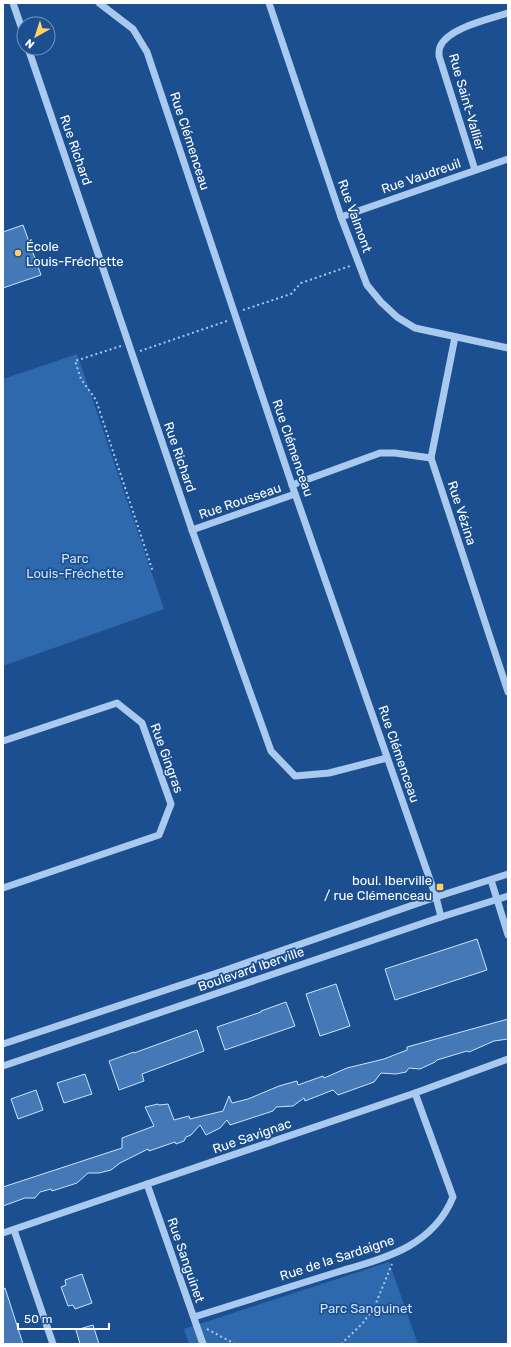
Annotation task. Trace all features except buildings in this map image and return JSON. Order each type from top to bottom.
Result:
[{"type":"street","points":[[13,3],[17,16]]},
{"type":"street","name":"Rue Clémenceau","points":[[99,3],[133,29],[147,52],[295,494],[436,898],[441,917]]},
{"type":"street","name":"Rue Valmont","points":[[269,3],[341,217],[366,285],[381,302],[398,317],[415,328],[508,348]]},
{"type":"street","name":"Rue Saint-Vallier","points":[[475,170],[439,56],[440,46],[448,36],[459,30],[508,13]]},
{"type":"street","name":"Rue Richard","points":[[31,56],[131,354],[271,751],[295,776],[329,773],[387,758]]},
{"type":"street","name":"Rue Vaudreuil","points":[[341,217],[508,159]]},
{"type":"street","name":"Rue Vézina","points":[[455,337],[431,458],[508,692]]},
{"type":"street","name":"Rue Rousseau","points":[[292,485],[380,453],[395,453],[431,458]]},
{"type":"street","name":"Rue Rousseau","points":[[192,530],[295,494]]},
{"type":"street","name":"Rue Gingras","points":[[3,740],[117,703],[142,723],[171,804],[159,835],[3,888]]},
{"type":"street","name":"Boulevard Iberville","points":[[3,1044],[216,974],[508,874]]},
{"type":"street","points":[[491,880],[508,935]]},
{"type":"street","name":"Boulevard Iberville","points":[[3,1066],[441,917],[508,896]]},
{"type":"street","name":"Rue Savignac","points":[[3,1233],[416,1093],[508,1059]]},
{"type":"street","name":"Rue de la Sardaigne","points":[[195,1320],[369,1263],[397,1252],[423,1238],[448,1211],[453,1197],[416,1093]]},
{"type":"street","name":"Rue Sanguinet","points":[[147,1184],[203,1344]]},
{"type":"street","points":[[14,1230],[53,1344]]},
{"type":"path","points":[[131,354],[291,294],[300,283],[358,263]]},
{"type":"path","points":[[128,344],[74,361],[80,379],[96,400],[153,572]]},
{"type":"path","points":[[341,1344],[362,1324],[374,1308],[397,1252]]},
{"type":"path","points":[[195,1320],[235,1344]]},
{"type":"green space","name":"Parc Louis-Fréchette","points":[[77,354],[164,609],[3,666],[3,379]]},
{"type":"green space","name":"Parc Sanguinet","points":[[389,1262],[418,1344],[189,1344],[184,1329]]},
{"type":"place","name":"École Louis-Fréchette","points":[[18,253]]},
{"type":"place","name":"boul. Iberville / rue Clémenceau","points":[[440,887]]}]
